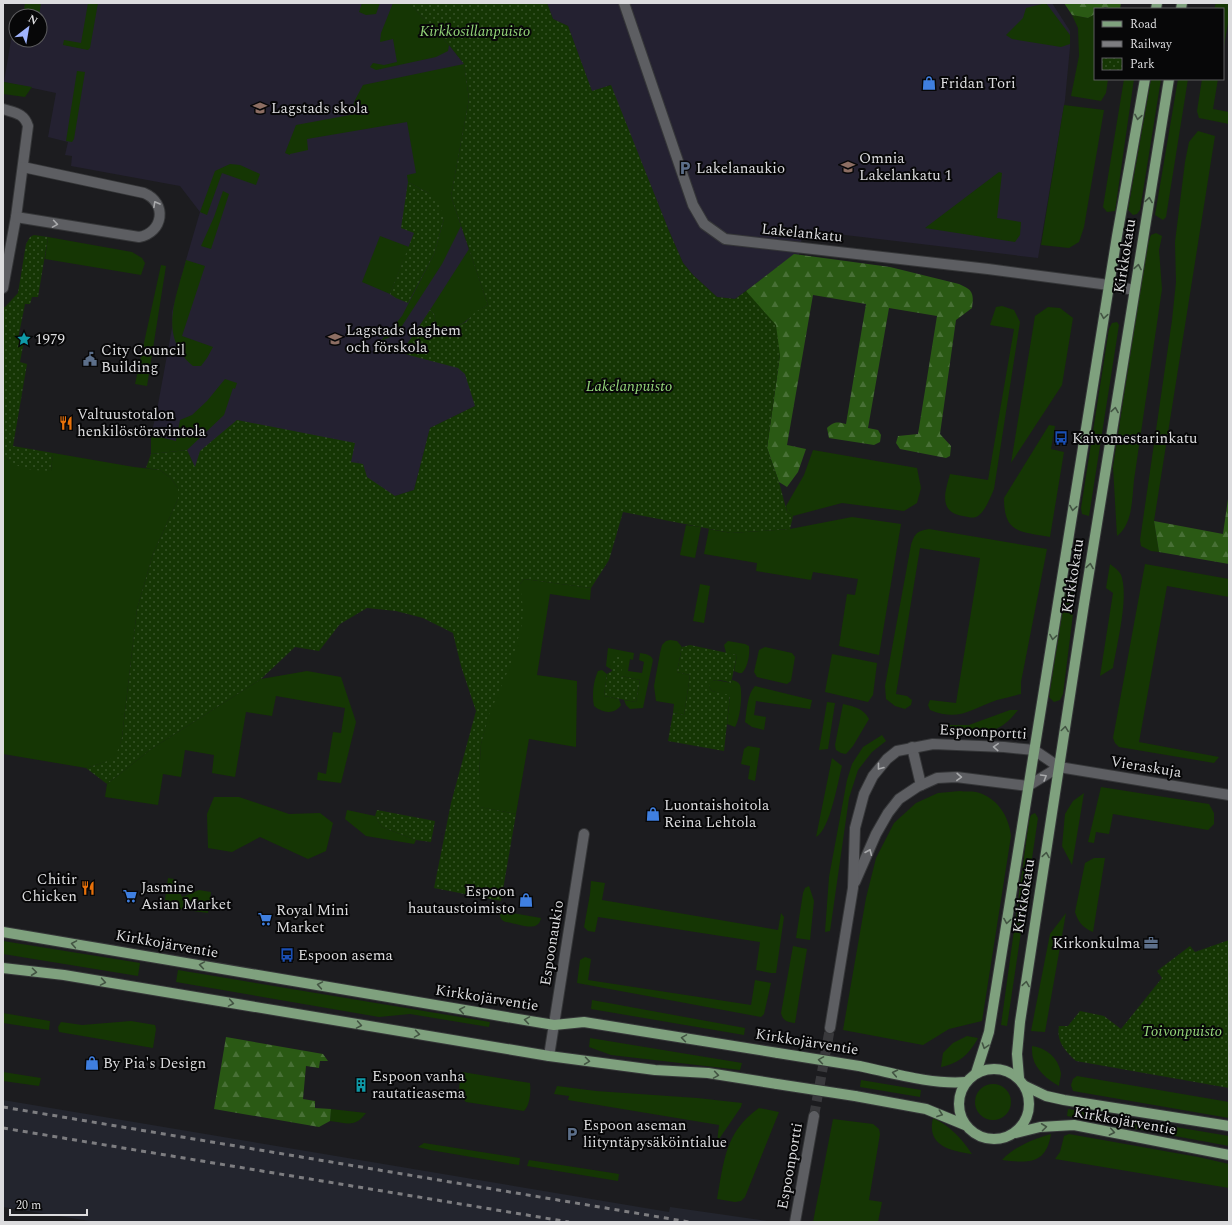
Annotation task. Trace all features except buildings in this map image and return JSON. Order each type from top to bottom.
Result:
[{"type":"main road","name":"Kirkkokatu","points":[[976,1073],[989,1032],[1109,285],[1145,80]]},
{"type":"main road","name":"Kirkkokatu","points":[[1022,1082],[1017,1054],[1018,1036],[1084,604],[1169,80]]},
{"type":"main road","name":"Kirkkojärventie","points":[[3,932],[554,1025],[584,1022],[860,1066],[930,1080],[951,1083],[966,1082]]},
{"type":"main road","points":[[3,968],[64,975],[549,1056],[655,1070],[708,1073],[855,1096],[926,1109],[965,1125]]},
{"type":"main road","points":[[995,1068],[1008,1071],[1022,1082],[1029,1098],[1029,1111],[1024,1123],[1016,1133],[1003,1139],[991,1140],[975,1134],[965,1125],[961,1119],[958,1106],[960,1093],[966,1082],[976,1073],[982,1070],[995,1068]]},
{"type":"main road","name":"Kirkkojärventie","points":[[1022,1082],[1046,1096],[1064,1100],[1229,1126]]},
{"type":"main road","name":"Kirkkojärventie","points":[[1016,1133],[1040,1127],[1074,1125],[1229,1155]]},
{"type":"street","name":"Lakelankatu","points":[[624,3],[693,205],[704,224],[725,239],[988,269],[1109,285],[1134,290]]},
{"type":"street","points":[[3,109],[22,115],[28,126],[16,217],[3,288]]},
{"type":"street","points":[[16,217],[139,237],[148,234],[154,229],[158,224],[160,217],[160,209],[158,204],[150,195],[23,167]]},
{"type":"street","name":"Espoonportti","points":[[830,1028],[853,888],[855,828],[864,794],[873,776],[887,759],[898,751],[933,744],[1004,747],[1034,750],[1059,768]]},
{"type":"street","points":[[912,747],[921,785]]},
{"type":"street","points":[[1028,786],[1059,768]]},
{"type":"street","name":"Vieraskuja","points":[[1059,768],[1229,795]]},
{"type":"street","name":"Espoonportti","points":[[853,888],[876,834],[888,813],[899,799],[921,785],[937,778],[956,777],[1028,786]]},
{"type":"street","name":"Espoonaukio","points":[[549,1056],[584,834]]},
{"type":"street","name":"Espoonportti","points":[[795,1222],[814,1116]]},
{"type":"shaded area","name":"Lagstads daghem och förskola","points":[[25,3],[409,3],[449,45],[464,64],[469,99],[451,196],[495,328],[475,406],[430,428],[414,490],[395,496],[202,484],[187,450],[151,454],[151,435],[172,328],[172,312],[200,212],[180,186],[71,166],[72,156],[65,155],[68,142],[48,137],[56,93],[4,82],[10,48],[48,48],[48,8],[24,8]]},
{"type":"shaded area","name":"Omnia Lakelankatu 1","points":[[547,3],[1052,3],[1070,31],[1070,47],[1065,100],[1038,258],[803,230],[799,255],[794,255],[735,299],[717,297],[693,275],[683,263],[610,85],[592,92],[568,26],[553,19]]},
{"type":"shaded area","points":[[3,1100],[669,1212],[670,1207],[774,1222],[96,1222],[3,1207]]},
{"type":"green space","points":[[25,3],[41,3],[40,8],[24,8]]},
{"type":"green space","points":[[88,3],[98,3],[90,48],[88,50],[63,45],[64,40],[81,43]]},
{"type":"green space","points":[[362,3],[380,3],[376,14],[366,15],[359,12]]},
{"type":"green space","points":[[393,3],[409,3],[449,45],[448,51],[436,57],[376,70],[370,67],[373,63],[384,65],[397,62],[393,39],[380,42],[381,33]]},
{"type":"green space","name":"Lakelanpuisto","points":[[409,3],[547,3],[553,19],[568,26],[592,91],[611,85],[683,263],[693,275],[717,297],[735,299],[746,291],[776,325],[780,355],[767,448],[779,482],[787,512],[793,516],[790,529],[731,533],[623,512],[609,560],[591,588],[524,579],[520,584],[523,608],[522,624],[512,661],[489,715],[481,744],[479,776],[480,807],[516,814],[501,901],[434,888],[451,803],[476,711],[461,666],[453,633],[423,618],[396,611],[367,608],[340,624],[319,651],[295,647],[261,679],[151,749],[107,784],[86,768],[106,762],[114,756],[120,745],[137,609],[153,554],[178,499],[178,488],[171,478],[160,470],[146,468],[151,454],[187,450],[195,467],[200,451],[237,420],[355,443],[351,462],[363,464],[367,477],[395,496],[414,490],[430,428],[475,406],[465,374],[458,368],[401,353],[430,310],[434,314],[436,323],[456,327],[466,322],[475,312],[488,305],[451,196],[469,99],[464,64],[449,45]]},
{"type":"green space","points":[[1046,3],[1070,35],[1070,44],[1061,47],[1012,39],[1006,35],[1023,18],[1026,8]]},
{"type":"green space","points":[[1064,3],[1121,3],[1120,8],[1094,8],[1094,15],[1088,18],[1072,15]]},
{"type":"green space","points":[[1216,3],[1229,3],[1229,17],[1224,46],[1224,8],[1214,8]]},
{"type":"green space","points":[[1072,15],[1088,18],[1094,15],[1094,80],[1108,80],[1106,93],[1101,101],[1071,96],[1079,56],[1078,28]]},
{"type":"green space","points":[[464,64],[469,99],[451,196],[461,226],[442,264],[402,326],[392,336],[381,341],[402,316],[434,254],[444,219],[428,193],[408,182],[407,175],[416,173],[407,122],[307,139],[308,150],[290,155],[285,153],[296,125],[350,115],[355,100],[363,85]]},
{"type":"green space","points":[[77,71],[85,72],[74,139],[72,142],[66,141]]},
{"type":"green space","points":[[1124,80],[1134,80],[1115,211],[1107,212],[1103,207]]},
{"type":"green space","points":[[1151,80],[1161,80],[1140,210],[1137,214],[1133,215],[1128,210]]},
{"type":"green space","points":[[1178,80],[1188,80],[1166,217],[1163,220],[1155,215]]},
{"type":"green space","points":[[1202,80],[1218,80],[1213,109],[1229,112],[1229,124],[1199,118],[1197,111]]},
{"type":"green space","points":[[3,82],[32,87],[25,97],[3,94]]},
{"type":"green space","points":[[1064,105],[1104,110],[1084,227],[1079,242],[1069,248],[1041,245]]},
{"type":"green space","points":[[1198,131],[1215,136],[1154,521],[1159,552],[1151,551],[1141,546],[1140,540],[1172,320],[1176,282],[1175,242],[1185,162],[1189,142]]},
{"type":"green space","points":[[230,164],[240,165],[260,174],[256,185],[222,173],[207,215],[200,212],[215,171]]},
{"type":"green space","points":[[999,172],[1002,173],[997,218],[1021,222],[1020,235],[1015,242],[925,228]]},
{"type":"green space","points":[[408,182],[428,193],[439,204],[444,219],[434,254],[408,303],[390,294],[414,233],[401,228]]},
{"type":"green space","points":[[223,191],[229,194],[211,249],[201,246],[214,217]]},
{"type":"green space","points":[[1156,233],[1162,236],[1159,250],[1162,289],[1131,510],[1126,525],[1117,536],[1113,467],[1147,246],[1151,235]]},
{"type":"green space","points":[[34,235],[48,237],[38,297],[32,297],[30,304],[25,304],[18,339],[24,341],[20,362],[27,364],[13,446],[53,453],[51,471],[25,468],[14,464],[3,455],[3,307],[5,307],[18,293],[26,244],[30,237]]},
{"type":"green space","points":[[380,236],[409,247],[390,294],[362,282]]},
{"type":"green space","points":[[48,237],[132,252],[142,258],[145,263],[141,275],[45,259]]},
{"type":"green space","points":[[469,249],[488,305],[480,309],[464,323],[459,325],[453,327],[436,323],[434,314],[430,310]]},
{"type":"green space","points":[[794,254],[890,267],[959,284],[970,290],[973,299],[972,308],[956,320],[940,434],[951,446],[950,456],[946,458],[900,449],[896,443],[898,436],[918,434],[937,316],[889,308],[868,428],[878,430],[881,435],[880,442],[874,445],[829,438],[827,428],[829,426],[836,423],[846,424],[866,304],[813,295],[787,445],[806,449],[798,472],[787,487],[779,482],[767,448],[780,355],[746,291]]},
{"type":"green space","points":[[186,260],[205,266],[182,336],[213,347],[201,366],[193,366],[182,354],[176,342],[173,329],[175,303]]},
{"type":"green space","points":[[161,265],[166,266],[147,386],[135,384]]},
{"type":"green space","points":[[1002,306],[1014,310],[1020,322],[994,489],[988,504],[983,511],[978,516],[973,518],[955,514],[950,510],[945,500],[945,494],[950,474],[988,480],[1014,329],[990,325],[996,307]]},
{"type":"green space","points":[[1048,307],[1060,308],[1073,318],[1062,385],[1011,463],[1035,316]]},
{"type":"green space","points":[[1117,322],[1119,325],[1089,516],[1082,514],[1081,508],[1109,329],[1112,323]]},
{"type":"green space","points":[[225,379],[237,383],[235,389],[233,388],[224,415],[187,450],[151,454],[151,435],[176,441],[180,420],[192,415],[207,401]]},
{"type":"green space","points":[[1049,425],[1055,426],[1051,449],[1064,452],[1050,537],[1022,532],[1011,525],[1007,518],[1004,498]]},
{"type":"green space","points":[[813,450],[917,468],[921,488],[917,503],[904,511],[842,503],[793,516],[787,512],[786,506],[804,475]]},
{"type":"green space","points":[[53,453],[160,470],[171,478],[178,488],[178,499],[153,554],[137,609],[122,737],[119,750],[112,760],[86,768],[3,754],[3,455],[8,460],[51,471]]},
{"type":"green space","points":[[1228,499],[1229,564],[1159,552],[1154,521],[1223,534]]},
{"type":"green space","points":[[852,517],[901,524],[879,655],[839,646],[847,594],[855,595],[858,579],[813,572],[811,580],[756,571],[757,563],[704,554],[709,529],[731,533],[790,529]]},
{"type":"green space","points":[[686,525],[701,527],[695,558],[680,555]]},
{"type":"green space","points":[[929,529],[1047,549],[1021,682],[1021,694],[997,700],[965,713],[949,715],[930,710],[928,705],[930,700],[956,703],[980,558],[920,548],[896,694],[907,696],[912,700],[911,705],[905,709],[895,706],[886,699],[885,686],[911,545],[917,533]]},
{"type":"green space","points":[[1110,564],[1118,570],[1121,576],[1124,587],[1123,610],[1113,668],[1100,676],[1113,593],[1106,588]]},
{"type":"green space","points":[[1145,564],[1229,579],[1229,597],[1167,586],[1139,742],[1219,757],[1214,763],[1119,747],[1113,738]]},
{"type":"green space","points":[[524,579],[591,588],[590,600],[550,594],[537,675],[577,681],[576,747],[529,739],[516,814],[479,807],[479,776],[481,744],[520,592],[520,584]]},
{"type":"green space","points":[[1071,582],[1075,582],[1076,590],[1063,694],[1060,700],[1054,702],[1049,697],[1065,595],[1067,587]]},
{"type":"green space","points":[[700,584],[710,586],[704,623],[693,621]]},
{"type":"green space","points":[[666,641],[677,641],[682,647],[677,672],[690,675],[684,715],[673,713],[674,704],[656,701],[654,686],[660,653],[662,645]]},
{"type":"green space","points":[[728,641],[749,646],[748,660],[742,673],[734,671],[737,655],[726,653],[724,645]]},
{"type":"green space","points":[[690,645],[737,655],[731,683],[715,680],[712,681],[709,687],[712,691],[730,695],[724,751],[668,741],[673,713],[684,715],[690,675],[677,672],[682,647]]},
{"type":"green space","points":[[765,647],[792,653],[795,657],[791,681],[787,684],[757,677],[754,672],[759,650]]},
{"type":"green space","points":[[608,648],[634,653],[633,660],[630,659],[628,671],[642,673],[644,662],[639,660],[640,653],[648,655],[652,658],[653,660],[643,708],[630,709],[626,705],[624,700],[636,702],[640,680],[621,676],[606,666]]},
{"type":"green space","points":[[832,654],[877,663],[873,695],[868,702],[825,692]]},
{"type":"green space","points":[[614,656],[623,657],[621,676],[640,680],[636,702],[604,696],[607,674],[612,671]]},
{"type":"green space","points":[[602,670],[607,674],[604,696],[619,699],[621,705],[612,712],[601,710],[594,706],[594,684],[598,671]]},
{"type":"green space","points":[[307,671],[341,677],[356,722],[341,783],[317,780],[318,772],[326,774],[333,732],[341,733],[345,708],[276,696],[272,716],[246,712],[235,777],[212,773],[214,755],[185,750],[181,777],[163,774],[158,805],[105,797],[107,784],[151,749],[261,679]]},
{"type":"green space","points":[[716,680],[731,683],[732,680],[740,685],[740,706],[737,724],[735,727],[727,724],[730,696],[712,691],[709,687],[711,682]]},
{"type":"green space","points":[[755,686],[812,700],[810,709],[756,701],[754,715],[766,717],[764,730],[752,727],[745,722],[750,693]]},
{"type":"green space","points":[[827,702],[835,703],[828,749],[819,750]]},
{"type":"green space","points":[[843,704],[861,710],[869,719],[853,746],[846,754],[836,750],[835,745]]},
{"type":"green space","points":[[1010,710],[1018,710],[1002,726],[994,730],[977,734],[946,733],[946,725],[969,725]]},
{"type":"green space","points":[[882,735],[886,741],[872,752],[858,770],[849,798],[830,931],[825,932],[829,877],[847,780],[852,764],[863,747]]},
{"type":"green space","points":[[748,746],[760,748],[755,781],[748,779],[750,766],[741,764],[744,749]]},
{"type":"green space","points":[[832,758],[842,766],[829,815],[821,833],[816,837]]},
{"type":"green space","points":[[1101,787],[1209,804],[1214,813],[1214,824],[1208,830],[1113,814],[1109,834],[1096,832],[1094,843],[1088,842]]},
{"type":"green space","points":[[960,791],[976,792],[990,798],[996,803],[1001,808],[1008,821],[1011,836],[982,1021],[949,1029],[923,1045],[843,1030],[866,898],[876,858],[894,823],[916,803],[938,793]]},
{"type":"green space","points":[[1084,793],[1072,865],[1062,846],[1065,814],[1073,801]]},
{"type":"green space","points":[[214,797],[239,797],[289,814],[320,813],[333,823],[326,851],[308,859],[260,837],[232,852],[208,848],[207,814]]},
{"type":"green space","points":[[347,810],[375,816],[382,827],[416,840],[414,844],[366,836],[345,819]]},
{"type":"green space","points":[[377,810],[435,821],[431,842],[416,840],[382,827],[375,816]]},
{"type":"green space","points":[[1035,813],[1038,818],[1007,1026],[1001,1025],[1029,821],[1031,815]]},
{"type":"green space","points":[[1094,858],[1105,858],[1093,932],[1086,929],[1081,924],[1075,912],[1085,863]]},
{"type":"green space","points":[[168,878],[174,879],[182,897],[199,890],[211,892],[208,913],[164,907]]},
{"type":"green space","points":[[591,881],[605,883],[602,900],[778,930],[781,913],[784,917],[776,973],[756,970],[760,942],[598,917],[595,932],[588,931],[584,927]]},
{"type":"green space","points":[[809,886],[814,901],[810,940],[796,938],[803,893],[805,888]]},
{"type":"green space","points":[[500,911],[541,918],[536,926],[526,926],[504,921],[501,918]]},
{"type":"green space","points":[[1066,913],[1045,1032],[1031,1031],[1050,934]]},
{"type":"green space","name":"Toivonpuisto","points":[[1229,940],[1229,1088],[1076,1061],[1062,1045],[1058,1031],[1059,1026],[1068,1026],[1080,1011],[1104,1016],[1121,1029],[1162,978],[1157,971],[1190,946],[1195,952]]},
{"type":"green space","points":[[3,941],[140,963],[138,976],[3,954]]},
{"type":"green space","points":[[793,946],[807,949],[795,1023],[786,1021],[781,1013]]},
{"type":"green space","points":[[585,957],[591,959],[588,980],[751,1005],[755,980],[771,983],[764,1014],[761,1017],[577,983],[580,960]]},
{"type":"green space","points":[[178,970],[490,1022],[489,1027],[410,1014],[379,1017],[176,982]]},
{"type":"green space","points":[[592,1000],[745,1028],[744,1035],[591,1009]]},
{"type":"green space","points":[[3,1013],[50,1021],[49,1030],[3,1023]]},
{"type":"green space","points":[[131,1021],[155,1025],[156,1029],[153,1048],[59,1032],[58,1027],[61,1022],[82,1025]]},
{"type":"green space","points":[[967,1036],[978,1038],[971,1049],[954,1063],[941,1067],[943,1053],[953,1043]]},
{"type":"green space","points":[[226,1037],[323,1054],[328,1061],[320,1061],[319,1068],[306,1066],[303,1099],[315,1101],[315,1108],[331,1109],[330,1121],[319,1127],[214,1109]]},
{"type":"green space","points":[[590,1038],[742,1063],[740,1070],[611,1055],[589,1047]]},
{"type":"green space","points":[[1032,1046],[1047,1051],[1057,1062],[1061,1073],[1059,1086],[1047,1078],[1037,1067],[1033,1057]]},
{"type":"green space","points":[[3,1072],[41,1078],[39,1086],[3,1081]]},
{"type":"green space","points":[[462,1072],[530,1083],[530,1098],[528,1105],[524,1111],[466,1102],[461,1095],[459,1088]]},
{"type":"green space","points":[[1077,1076],[1229,1102],[1229,1118],[1073,1091],[1071,1085],[1073,1079]]},
{"type":"green space","points":[[861,1080],[921,1090],[920,1097],[860,1087]]},
{"type":"green space","points":[[997,1084],[1006,1089],[1010,1095],[1010,1109],[1006,1115],[997,1120],[989,1120],[980,1115],[976,1109],[975,1098],[980,1089],[986,1085]]},
{"type":"green space","points":[[557,1086],[596,1091],[697,1098],[742,1103],[741,1107],[717,1142],[719,1125],[568,1100],[569,1096],[554,1094]]},
{"type":"green space","points":[[759,1108],[779,1112],[745,1197],[741,1201],[735,1202],[717,1199],[724,1160],[733,1137],[739,1127]]},
{"type":"green space","points":[[331,1109],[366,1113],[362,1118],[354,1123],[346,1123],[330,1121]]},
{"type":"green space","points":[[1068,1109],[1229,1136],[1229,1146],[1067,1116]]},
{"type":"green space","points":[[933,1118],[944,1124],[955,1133],[972,1154],[949,1149],[937,1141],[933,1135]]},
{"type":"green space","points":[[833,1119],[873,1124],[879,1129],[880,1134],[869,1200],[882,1202],[878,1222],[813,1222]]},
{"type":"green space","points":[[1051,1134],[1049,1144],[1045,1152],[1040,1157],[1034,1160],[1020,1162],[1002,1160],[1019,1147]]},
{"type":"green space","points":[[1069,1134],[1229,1164],[1229,1188],[1055,1159],[1060,1152],[1064,1136]]},
{"type":"green space","points":[[424,1143],[520,1158],[519,1165],[418,1147]]},
{"type":"green space","points":[[529,1160],[619,1174],[618,1181],[527,1166]]},
{"type":"tunnel","points":[[814,1116],[830,1028]]},
{"type":"railway","points":[[3,1107],[689,1222]]},
{"type":"railway","points":[[3,1128],[569,1222]]},
{"type":"place","name":"Fridan Tori","points":[[929,83]]},
{"type":"place","name":"Lagstads skola","points":[[260,108]]},
{"type":"place","name":"Omnia Lakelankatu 1","points":[[848,167]]},
{"type":"place","name":"Lakelanaukio","points":[[685,168]]},
{"type":"place","name":"1979","points":[[24,339]]},
{"type":"place","name":"Lagstads daghem och förskola","points":[[335,339]]},
{"type":"place","name":"City Council Building","points":[[90,359]]},
{"type":"place","name":"Valtuustotalon henkilöstöravintola","points":[[66,423]]},
{"type":"place","name":"Kaivomestarinkatu","points":[[1061,438]]},
{"type":"place","name":"Luontaishoitola Reina Lehtola","points":[[653,814]]},
{"type":"place","name":"Chitir Chicken","points":[[88,888]]},
{"type":"place","name":"Jasmine Asian Market","points":[[130,896]]},
{"type":"place","name":"Espoon hautaustoimisto","points":[[526,900]]},
{"type":"place","name":"Royal Mini Market","points":[[265,919]]},
{"type":"place","name":"Kirkonkulma","points":[[1151,943]]},
{"type":"place","name":"Espoon asema","points":[[287,955]]},
{"type":"place","name":"By Pia's Design","points":[[92,1063]]},
{"type":"place","name":"Espoon vanha rautatieasema","points":[[361,1085]]},
{"type":"place","name":"Espoon aseman liityntäpysäköintialue","points":[[572,1134]]},
{"type":"park label","name":"Kirkkosillanpuisto","points":[[475,31]]}]
